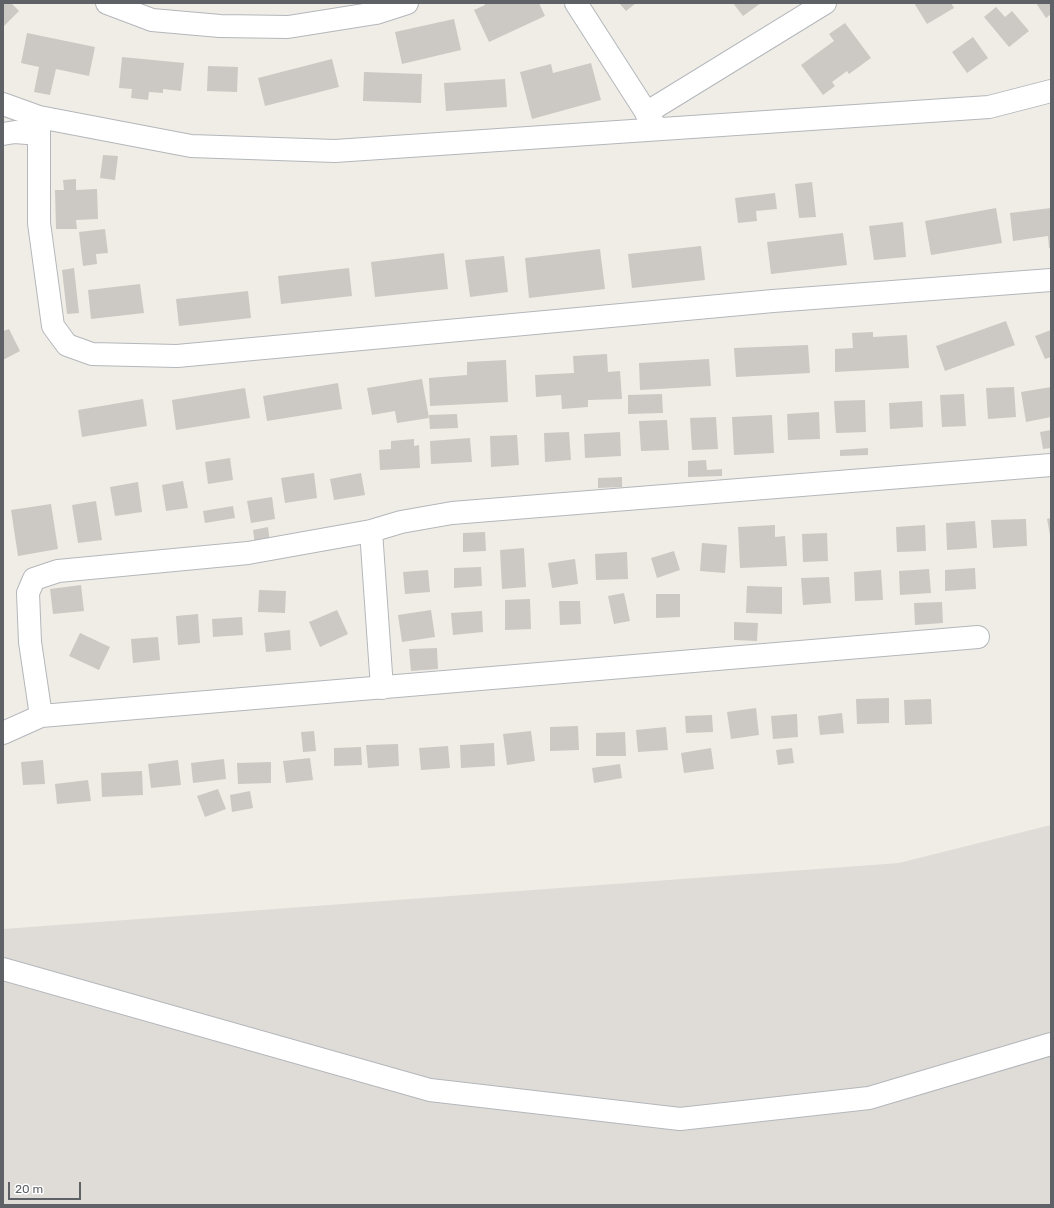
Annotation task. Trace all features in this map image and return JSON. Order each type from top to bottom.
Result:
[{"type":"street","points":[[107,3],[152,20],[220,26],[288,27],[376,13],[407,3]]},
{"type":"street","points":[[576,3],[651,121]]},
{"type":"street","points":[[651,121],[825,3]]},
{"type":"street","points":[[3,134],[39,126],[191,146],[335,151],[651,121],[703,127],[989,107],[1051,91]]},
{"type":"street","points":[[3,104],[39,126]]},
{"type":"street","points":[[39,126],[39,223],[53,326],[67,345],[92,354],[177,356],[773,301],[1051,280]]},
{"type":"street","points":[[41,716],[30,642],[28,593],[34,579],[58,571],[248,553],[371,531],[401,522],[452,513],[1051,465]]},
{"type":"street","points":[[371,531],[382,688]]},
{"type":"street","points":[[3,733],[41,716],[978,637]]},
{"type":"street","points":[[3,969],[430,1090],[680,1119],[869,1098],[1051,1044]]},
{"type":"shaded area","points":[[1051,825],[1051,1205],[3,1205],[3,929],[899,863]]},
{"type":"building","points":[[3,3],[11,3],[19,11],[3,27]]},
{"type":"building","points":[[484,3],[539,3],[545,16],[489,42],[474,10],[485,5]]},
{"type":"building","points":[[619,3],[636,3],[626,11]]},
{"type":"building","points":[[733,3],[761,3],[743,16]]},
{"type":"building","points":[[914,3],[951,3],[954,8],[927,24]]},
{"type":"building","points":[[1036,3],[1051,3],[1051,14],[1046,18]]},
{"type":"building","points":[[996,7],[1005,17],[1012,11],[1029,31],[1009,47],[984,17]]},
{"type":"building","points":[[454,19],[461,50],[402,64],[395,32]]},
{"type":"building","points":[[845,23],[871,58],[849,74],[847,71],[832,82],[835,86],[823,95],[801,65],[834,41],[829,34]]},
{"type":"building","points":[[27,33],[95,47],[89,76],[56,69],[50,95],[34,92],[39,67],[21,63]]},
{"type":"building","points":[[973,37],[988,58],[967,73],[952,52]]},
{"type":"building","points":[[122,57],[184,63],[181,91],[163,89],[163,93],[149,92],[148,100],[131,98],[132,89],[119,88]]},
{"type":"building","points":[[332,59],[339,87],[265,106],[258,78]]},
{"type":"building","points":[[591,63],[601,100],[532,119],[520,72],[551,64],[553,73]]},
{"type":"building","points":[[208,66],[238,67],[237,92],[207,91]]},
{"type":"building","points":[[364,72],[422,74],[421,103],[363,101]]},
{"type":"building","points":[[505,79],[507,107],[446,111],[444,83]]},
{"type":"building","points":[[103,155],[118,156],[115,180],[100,178]]},
{"type":"building","points":[[76,179],[76,190],[97,189],[98,219],[76,220],[77,229],[56,229],[55,190],[64,190],[63,180]]},
{"type":"building","points":[[812,182],[816,217],[799,218],[795,184]]},
{"type":"building","points":[[775,193],[777,209],[756,211],[757,221],[738,223],[735,198]]},
{"type":"building","points":[[996,208],[1002,243],[931,255],[925,221]]},
{"type":"building","points":[[1051,208],[1051,248],[1049,248],[1048,236],[1013,241],[1010,213]]},
{"type":"building","points":[[903,222],[906,257],[874,260],[869,226]]},
{"type":"building","points":[[105,229],[108,253],[96,254],[97,264],[83,266],[79,232]]},
{"type":"building","points":[[843,233],[847,265],[771,274],[767,242]]},
{"type":"building","points":[[701,246],[705,280],[632,288],[628,254]]},
{"type":"building","points":[[600,249],[605,289],[529,298],[525,258]]},
{"type":"building","points":[[444,253],[448,289],[375,297],[371,262]]},
{"type":"building","points":[[504,256],[508,292],[470,297],[465,260]]},
{"type":"building","points":[[74,268],[79,313],[67,314],[62,270]]},
{"type":"building","points":[[349,268],[352,296],[281,304],[278,276]]},
{"type":"building","points":[[140,284],[144,313],[91,319],[88,290]]},
{"type":"building","points":[[248,291],[251,318],[179,326],[176,299]]},
{"type":"building","points":[[1006,321],[1015,345],[945,371],[936,346]]},
{"type":"building","points":[[9,329],[20,351],[3,360],[3,331]]},
{"type":"building","points":[[1051,330],[1051,357],[1045,359],[1035,336]]},
{"type":"building","points":[[873,332],[873,337],[907,335],[909,368],[835,372],[835,349],[853,348],[852,333]]},
{"type":"building","points":[[808,345],[810,373],[736,377],[734,348]]},
{"type":"building","points":[[607,354],[608,372],[620,371],[622,399],[588,400],[588,407],[562,409],[561,395],[536,397],[535,375],[574,373],[573,356]]},
{"type":"building","points":[[709,359],[711,386],[640,390],[639,363]]},
{"type":"building","points":[[506,360],[508,402],[430,406],[429,378],[467,375],[467,362]]},
{"type":"building","points":[[422,379],[429,418],[397,423],[395,411],[372,415],[367,388]]},
{"type":"building","points":[[338,383],[342,409],[267,421],[263,396]]},
{"type":"building","points":[[1014,387],[1016,417],[988,419],[986,388]]},
{"type":"building","points":[[1051,387],[1051,417],[1026,422],[1021,392]]},
{"type":"building","points":[[245,388],[250,418],[176,430],[172,400]]},
{"type":"building","points":[[662,394],[663,413],[628,414],[628,395]]},
{"type":"building","points":[[964,394],[966,426],[942,427],[940,395]]},
{"type":"building","points":[[143,399],[147,426],[82,437],[78,410]]},
{"type":"building","points":[[865,400],[866,432],[836,433],[834,401]]},
{"type":"building","points":[[922,401],[923,427],[890,429],[889,403]]},
{"type":"building","points":[[819,412],[820,439],[788,440],[787,414]]},
{"type":"building","points":[[457,414],[458,428],[430,429],[429,415]]},
{"type":"building","points":[[772,415],[774,453],[734,455],[732,417]]},
{"type":"building","points":[[716,417],[718,449],[692,450],[690,418]]},
{"type":"building","points":[[667,420],[669,450],[641,451],[639,421]]},
{"type":"building","points":[[1051,430],[1051,448],[1043,449],[1040,432]]},
{"type":"building","points":[[569,432],[571,460],[545,462],[544,433]]},
{"type":"building","points":[[620,432],[621,456],[585,458],[584,434]]},
{"type":"building","points":[[517,435],[519,465],[491,467],[490,436]]},
{"type":"building","points":[[470,438],[472,462],[431,464],[430,441]]},
{"type":"building","points":[[414,439],[414,446],[419,445],[420,468],[380,470],[379,450],[391,449],[391,441]]},
{"type":"building","points":[[868,448],[868,455],[840,456],[840,450]]},
{"type":"building","points":[[230,458],[233,480],[208,484],[205,462]]},
{"type":"building","points":[[706,460],[707,470],[722,469],[722,476],[688,477],[688,461]]},
{"type":"building","points":[[314,473],[317,498],[285,503],[281,478]]},
{"type":"building","points":[[361,473],[365,495],[334,500],[330,479]]},
{"type":"building","points":[[622,477],[622,487],[598,488],[598,478]]},
{"type":"building","points":[[183,481],[188,508],[166,511],[162,485]]},
{"type":"building","points":[[138,482],[142,512],[115,516],[110,487]]},
{"type":"building","points":[[272,497],[275,519],[251,523],[247,501]]},
{"type":"building","points":[[96,501],[102,540],[78,543],[72,505]]},
{"type":"building","points":[[51,504],[58,549],[18,556],[11,510]]},
{"type":"building","points":[[233,506],[235,518],[205,523],[203,511]]},
{"type":"building","points":[[1051,518],[1051,535],[1050,535],[1047,519]]},
{"type":"building","points":[[1026,519],[1027,546],[993,548],[991,520]]},
{"type":"building","points":[[975,521],[977,548],[947,550],[946,523]]},
{"type":"building","points":[[775,525],[775,537],[785,536],[787,566],[740,568],[738,527]]},
{"type":"building","points":[[925,525],[926,551],[897,552],[896,527]]},
{"type":"building","points":[[268,527],[270,543],[255,545],[253,530]]},
{"type":"building","points":[[485,532],[486,551],[463,552],[463,533]]},
{"type":"building","points":[[827,533],[828,561],[803,562],[802,534]]},
{"type":"building","points":[[702,543],[727,545],[725,573],[700,571]]},
{"type":"building","points":[[524,548],[526,587],[502,589],[500,550]]},
{"type":"building","points":[[674,551],[680,570],[657,578],[651,558]]},
{"type":"building","points":[[627,552],[628,579],[596,580],[595,554]]},
{"type":"building","points":[[575,559],[578,584],[552,588],[548,563]]},
{"type":"building","points":[[481,567],[482,586],[454,588],[454,568]]},
{"type":"building","points":[[975,568],[976,589],[945,591],[945,570]]},
{"type":"building","points":[[929,569],[931,593],[900,595],[899,571]]},
{"type":"building","points":[[428,570],[430,592],[405,594],[403,572]]},
{"type":"building","points":[[881,570],[883,600],[855,601],[854,572]]},
{"type":"building","points":[[829,577],[831,603],[803,605],[801,578]]},
{"type":"building","points":[[81,585],[84,611],[53,614],[50,589]]},
{"type":"building","points":[[747,586],[782,587],[782,614],[746,613]]},
{"type":"building","points":[[259,590],[286,591],[285,613],[258,612]]},
{"type":"building","points":[[624,593],[630,621],[614,624],[608,596]]},
{"type":"building","points":[[656,594],[680,594],[680,617],[656,618]]},
{"type":"building","points":[[530,599],[531,629],[505,630],[505,600]]},
{"type":"building","points":[[559,601],[580,601],[581,624],[560,625]]},
{"type":"building","points":[[942,602],[943,623],[915,625],[914,603]]},
{"type":"building","points":[[337,610],[348,634],[320,647],[309,622]]},
{"type":"building","points":[[431,610],[435,637],[402,642],[398,615]]},
{"type":"building","points":[[482,611],[483,632],[453,635],[451,613]]},
{"type":"building","points":[[198,614],[200,643],[178,645],[176,616]]},
{"type":"building","points":[[242,617],[243,635],[213,637],[212,619]]},
{"type":"building","points":[[734,622],[758,623],[757,641],[734,640]]},
{"type":"building","points":[[290,630],[291,650],[266,652],[264,633]]},
{"type":"building","points":[[80,633],[110,647],[99,670],[69,656]]},
{"type":"building","points":[[158,637],[160,660],[133,663],[131,639]]},
{"type":"building","points":[[437,648],[438,669],[411,671],[409,649]]},
{"type":"building","points":[[889,698],[889,723],[857,724],[856,699]]},
{"type":"building","points":[[931,699],[932,724],[905,725],[904,700]]},
{"type":"building","points":[[756,708],[759,735],[731,739],[727,712]]},
{"type":"building","points":[[842,713],[844,733],[820,735],[818,716]]},
{"type":"building","points":[[797,714],[798,737],[773,739],[771,716]]},
{"type":"building","points":[[712,715],[713,732],[686,733],[685,716]]},
{"type":"building","points":[[578,726],[579,750],[550,751],[550,727]]},
{"type":"building","points":[[666,727],[668,750],[638,752],[636,730]]},
{"type":"building","points":[[314,731],[316,751],[303,752],[301,732]]},
{"type":"building","points":[[531,731],[535,761],[507,765],[503,734]]},
{"type":"building","points":[[625,732],[626,756],[596,756],[596,733]]},
{"type":"building","points":[[494,743],[495,766],[461,768],[460,745]]},
{"type":"building","points":[[398,744],[399,766],[368,768],[366,745]]},
{"type":"building","points":[[448,746],[450,768],[421,770],[419,748]]},
{"type":"building","points":[[361,747],[362,765],[334,766],[334,748]]},
{"type":"building","points":[[711,748],[714,769],[684,773],[681,753]]},
{"type":"building","points":[[792,748],[794,763],[778,765],[776,750]]},
{"type":"building","points":[[310,758],[313,780],[286,783],[283,761]]},
{"type":"building","points":[[224,759],[226,779],[193,783],[191,763]]},
{"type":"building","points":[[43,760],[45,784],[23,785],[21,762]]},
{"type":"building","points":[[178,760],[181,785],[151,788],[148,764]]},
{"type":"building","points":[[271,762],[271,783],[238,784],[237,763]]},
{"type":"building","points":[[620,764],[622,778],[594,783],[592,768]]},
{"type":"building","points":[[142,771],[143,795],[102,797],[101,773]]},
{"type":"building","points":[[88,780],[91,801],[57,804],[55,784]]},
{"type":"building","points":[[218,789],[226,809],[205,817],[197,796]]},
{"type":"building","points":[[250,791],[253,808],[232,812],[230,795]]}]
